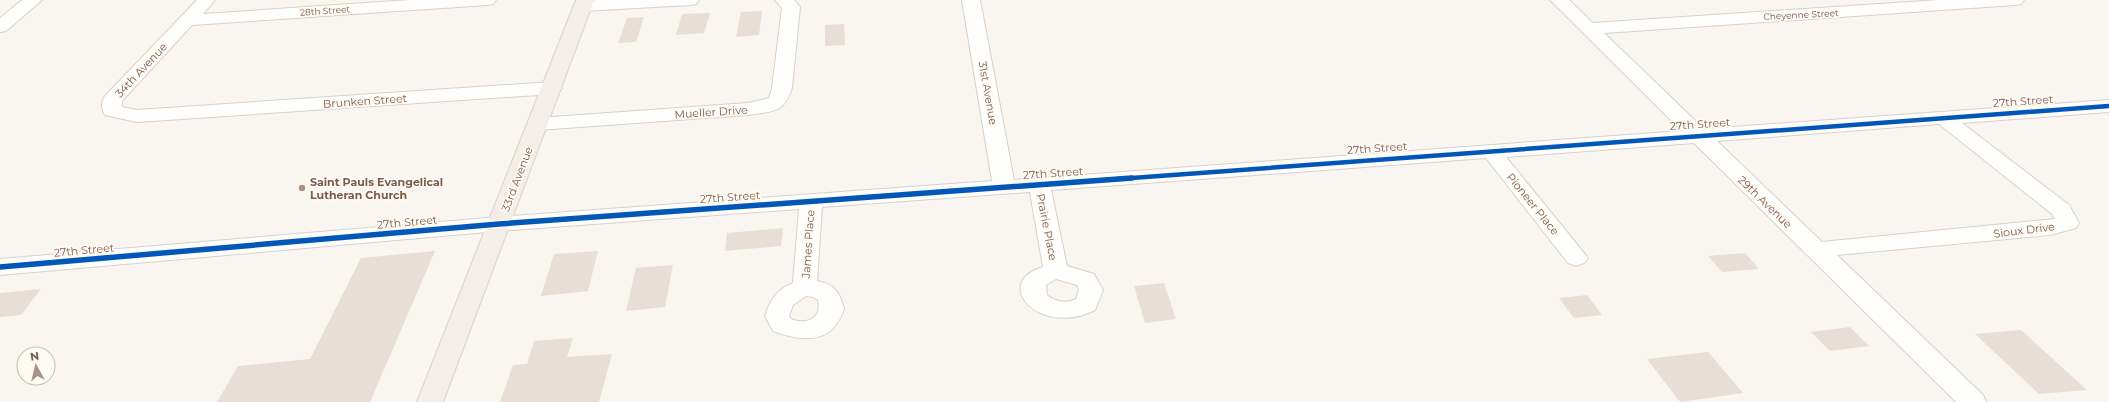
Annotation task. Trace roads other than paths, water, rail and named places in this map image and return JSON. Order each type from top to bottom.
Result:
[{"type":"main road","name":"33rd Avenue","points":[[430,402],[584,3]]},
{"type":"street","points":[[0,27],[33,0]]},
{"type":"street","name":"34th Avenue","points":[[178,114],[136,116],[112,111],[112,100],[206,0]]},
{"type":"street","name":"28th Street","points":[[188,20],[487,0]]},
{"type":"street","points":[[584,3],[690,0]]},
{"type":"street","name":"Mueller Drive","points":[[538,124],[748,109],[770,105],[778,101],[782,88],[791,7],[784,0]]},
{"type":"street","name":"31st Avenue","points":[[971,0],[1004,186]]},
{"type":"street","name":"29th Avenue","points":[[1559,0],[1973,402]]},
{"type":"street","name":"Cheyenne Street","points":[[1588,28],[1869,11],[2015,0]]},
{"type":"street","name":"Brunken Street","points":[[178,114],[552,88]]},
{"type":"street","name":"27th Street","points":[[0,267],[499,224],[1696,134],[2109,106]]},
{"type":"street","name":"Sioux Drive","points":[[1815,250],[2050,228],[2068,223],[2061,210],[1942,117]]},
{"type":"street","name":"Pioneer Place","points":[[1490,150],[1576,258]]},
{"type":"street","name":"Prairie Place","points":[[1039,184],[1056,271]]},
{"type":"street","name":"James Place","points":[[805,288],[811,201]]},
{"type":"place","name":"Saint Pauls Evangelical Lutheran Church","points":[[302,188]]}]
